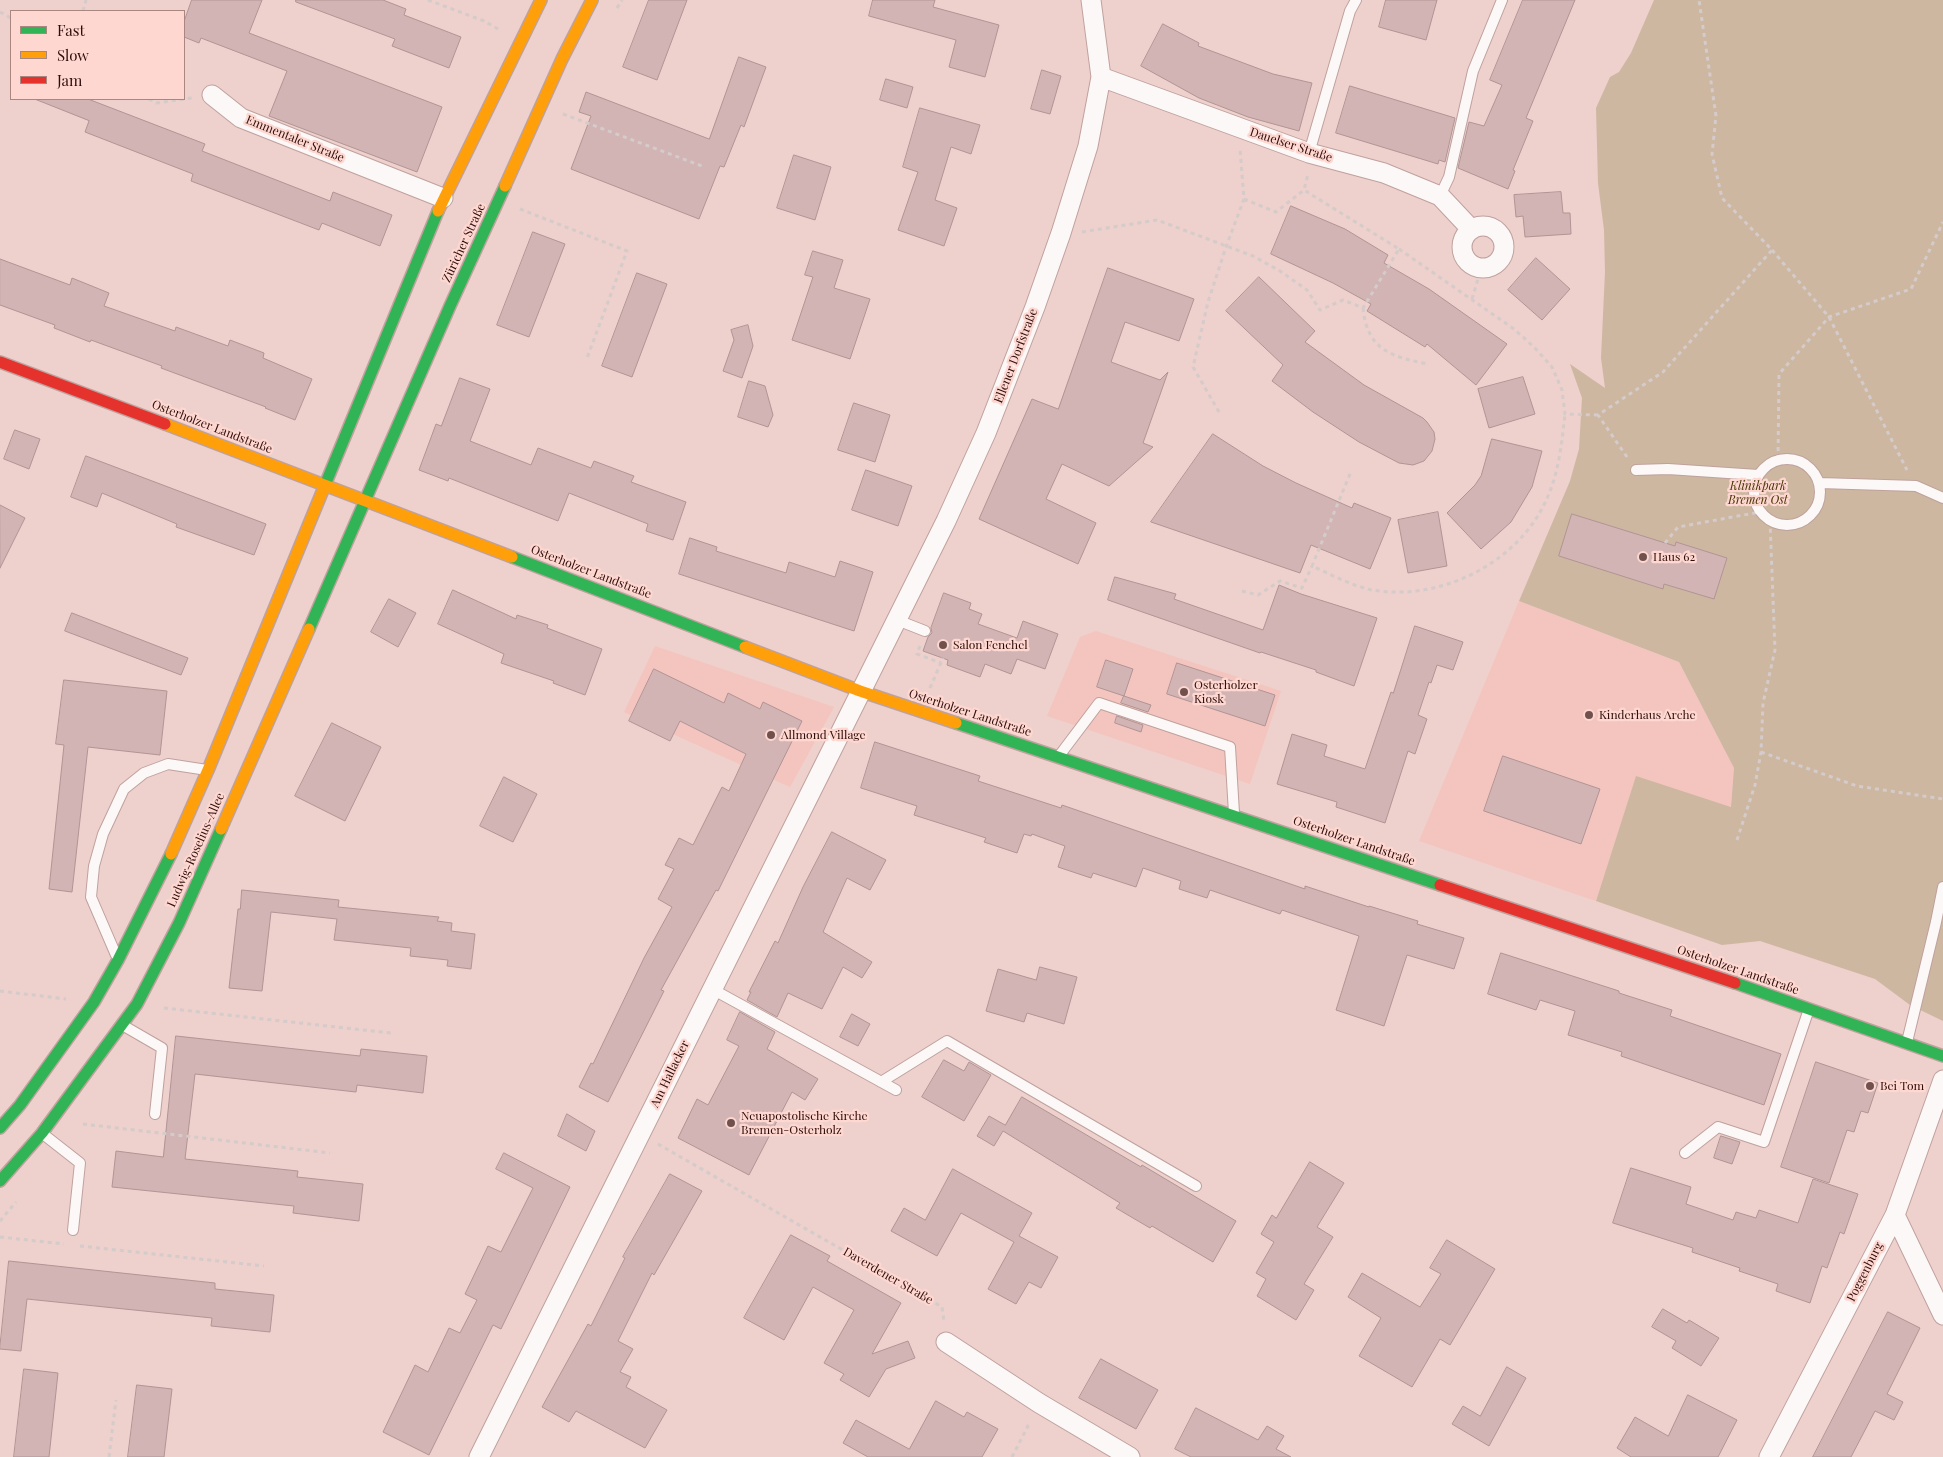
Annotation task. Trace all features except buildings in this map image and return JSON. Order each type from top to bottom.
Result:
[{"type":"main road","points":[[325,484],[443,198],[542,0]]},
{"type":"main road","name":"Züricher Straße","points":[[366,500],[450,306],[562,59],[592,0]]},
{"type":"main road","name":"Osterholzer Landstraße","points":[[0,362],[325,484],[860,691],[1809,1008],[1943,1056]]},
{"type":"main road","name":"Ludwig-Roselius-Allee","points":[[0,1128],[20,1105],[94,1002],[118,960],[169,859],[208,770],[325,484]]},
{"type":"main road","name":"Ludwig-Roselius-Allee","points":[[0,1181],[42,1133],[137,1004],[180,923],[366,500]]},
{"type":"street","name":"Ellener Dorfstraße","points":[[860,691],[946,521],[986,433],[1035,307],[1061,233],[1088,146],[1100,77],[1091,0]]},
{"type":"street","name":"Dauelser Straße","points":[[1100,77],[1311,153],[1384,173],[1440,196],[1471,230]]},
{"type":"street","name":"Emmentaler Straße","points":[[212,95],[241,118],[443,198]]},
{"type":"street","points":[[1479,226],[1488,226],[1497,230],[1505,246],[1503,256],[1498,263],[1490,268],[1481,269],[1473,267],[1466,261],[1462,253],[1462,244],[1465,236],[1471,230],[1479,226]]},
{"type":"street","name":"Am Hallacker","points":[[479,1457],[860,691]]},
{"type":"street","name":"Poggenburg","points":[[1769,1457],[1895,1215],[1943,1080]]},
{"type":"street","points":[[1895,1215],[1943,1315]]},
{"type":"street","points":[[946,1342],[1039,1404],[1130,1457]]},
{"type":"lane","points":[[1311,153],[1350,11],[1356,0]]},
{"type":"lane","points":[[1440,196],[1449,177],[1473,71],[1502,0]]},
{"type":"lane","points":[[1792,458],[1804,462],[1814,471],[1820,483],[1820,496],[1816,509],[1808,518],[1796,524],[1782,525],[1770,521],[1760,512],[1755,500],[1754,487],[1758,475],[1766,465],[1778,459],[1792,458]]},
{"type":"lane","points":[[1636,470],[1668,469],[1758,475]]},
{"type":"lane","points":[[1820,483],[1916,486],[1943,498]]},
{"type":"lane","points":[[896,620],[925,631]]},
{"type":"lane","points":[[1058,757],[1099,703],[1230,747],[1234,815]]},
{"type":"lane","points":[[118,960],[91,897],[94,866],[103,834],[124,790],[144,772],[168,764],[208,770]]},
{"type":"lane","points":[[1906,1043],[1943,888]]},
{"type":"lane","points":[[712,989],[896,1090]]},
{"type":"lane","points":[[1685,1153],[1718,1128],[1764,1142],[1809,1008]]},
{"type":"lane","points":[[123,1025],[162,1048],[155,1114]]},
{"type":"lane","points":[[880,1082],[947,1041],[1196,1186]]},
{"type":"lane","points":[[42,1133],[80,1163],[74,1230]]},
{"type":"path","points":[[428,0],[498,29]]},
{"type":"path","points":[[1699,0],[1716,116],[1712,154],[1722,198],[1772,250],[1829,317],[1916,486]]},
{"type":"path","points":[[185,99],[212,95]]},
{"type":"path","points":[[151,100],[156,103],[177,100]]},
{"type":"path","points":[[542,106],[702,166]]},
{"type":"path","points":[[1219,412],[1193,367],[1208,302],[1244,199],[1238,128]]},
{"type":"path","points":[[1244,199],[1276,212],[1304,190],[1311,153]]},
{"type":"path","points":[[1304,190],[1400,249],[1514,329],[1552,367],[1562,390],[1565,414],[1558,460],[1548,496],[1531,526],[1519,541],[1480,569],[1448,584],[1421,590],[1396,592],[1371,590],[1312,566]]},
{"type":"path","points":[[498,201],[627,251],[587,358]]},
{"type":"path","points":[[1061,233],[1095,231],[1157,220],[1252,256],[1306,290],[1320,310],[1343,300],[1363,308]]},
{"type":"path","points":[[1778,459],[1779,374],[1829,317],[1911,289],[1943,222]]},
{"type":"path","points":[[1400,249],[1363,308],[1364,322],[1368,333],[1377,344],[1394,357],[1428,364]]},
{"type":"path","points":[[1565,414],[1598,415],[1663,372],[1772,250]]},
{"type":"path","points":[[1472,299],[1481,269]]},
{"type":"path","points":[[1598,415],[1636,470]]},
{"type":"path","points":[[1242,590],[1258,595],[1280,581],[1302,588],[1350,474]]},
{"type":"path","points":[[1665,543],[1678,527],[1760,512]]},
{"type":"path","points":[[1736,840],[1755,785],[1761,752],[1763,703],[1774,650],[1770,521]]},
{"type":"path","points":[[925,631],[917,654],[941,664]]},
{"type":"path","points":[[920,711],[943,658]]},
{"type":"path","points":[[1761,752],[1857,786],[1943,799]]},
{"type":"path","points":[[0,991],[94,1002]]},
{"type":"path","points":[[164,1008],[391,1033]]},
{"type":"path","points":[[83,1124],[330,1153]]},
{"type":"path","name":"Daverdener Straße","points":[[640,1134],[942,1307],[946,1342]]},
{"type":"path","points":[[0,1237],[68,1244]]},
{"type":"path","points":[[78,1245],[264,1266]]},
{"type":"path","points":[[109,1457],[116,1400]]},
{"type":"path","points":[[1012,1457],[1039,1404]]},
{"type":"shaded area","name":"Kinderhaus Arche","points":[[1519,601],[1679,662],[1734,768],[1731,807],[1636,777],[1596,901],[1419,841]]},
{"type":"shaded area","points":[[1096,631],[1281,691],[1250,784],[1047,716],[1080,637]]},
{"type":"shaded area","points":[[655,646],[834,707],[790,787],[624,712]]},
{"type":"green space","name":"Klinikpark Bremen Ost","points":[[1654,0],[1943,0],[1943,1021],[1910,1005],[1875,979],[1760,941],[1722,945],[1596,901],[1636,776],[1731,807],[1734,768],[1679,662],[1519,601],[1570,481],[1579,449],[1582,398],[1570,364],[1605,388],[1601,358],[1605,272],[1604,230],[1598,183],[1596,108],[1610,77],[1619,72],[1631,53]]},
{"type":"traffic: fast","points":[[309,629],[450,306],[505,186]]},
{"type":"traffic: fast","points":[[325,485],[438,211]]},
{"type":"traffic: fast","points":[[512,557],[745,647]]},
{"type":"traffic: fast","points":[[956,723],[1440,885]]},
{"type":"traffic: fast","points":[[0,1181],[42,1133],[137,1004],[179,923],[221,829]]},
{"type":"traffic: fast","points":[[0,1128],[20,1105],[94,1002],[118,960],[171,854]]},
{"type":"traffic: fast","points":[[1735,983],[1943,1056]]},
{"type":"traffic: slow","points":[[438,211],[541,0]]},
{"type":"traffic: slow","points":[[505,186],[562,59],[592,0]]},
{"type":"traffic: slow","points":[[165,424],[512,557]]},
{"type":"traffic: slow","points":[[171,854],[208,770],[325,485]]},
{"type":"traffic: slow","points":[[221,829],[309,629]]},
{"type":"traffic: slow","points":[[745,647],[860,691],[956,723]]},
{"type":"traffic: jam","points":[[0,362],[165,424]]},
{"type":"traffic: jam","points":[[1440,885],[1735,983]]},
{"type":"place","name":"Haus 62","points":[[1643,557]]},
{"type":"place","name":"Salon Fenchel","points":[[943,645]]},
{"type":"place","name":"Osterholzer Kiosk","points":[[1184,692]]},
{"type":"place","name":"Kinderhaus Arche","points":[[1589,715]]},
{"type":"place","name":"Allmond Village","points":[[771,735]]},
{"type":"place","name":"Bei Tom","points":[[1870,1086]]},
{"type":"place","name":"Neuapostolische Kirche Bremen-Osterholz","points":[[731,1123]]}]
